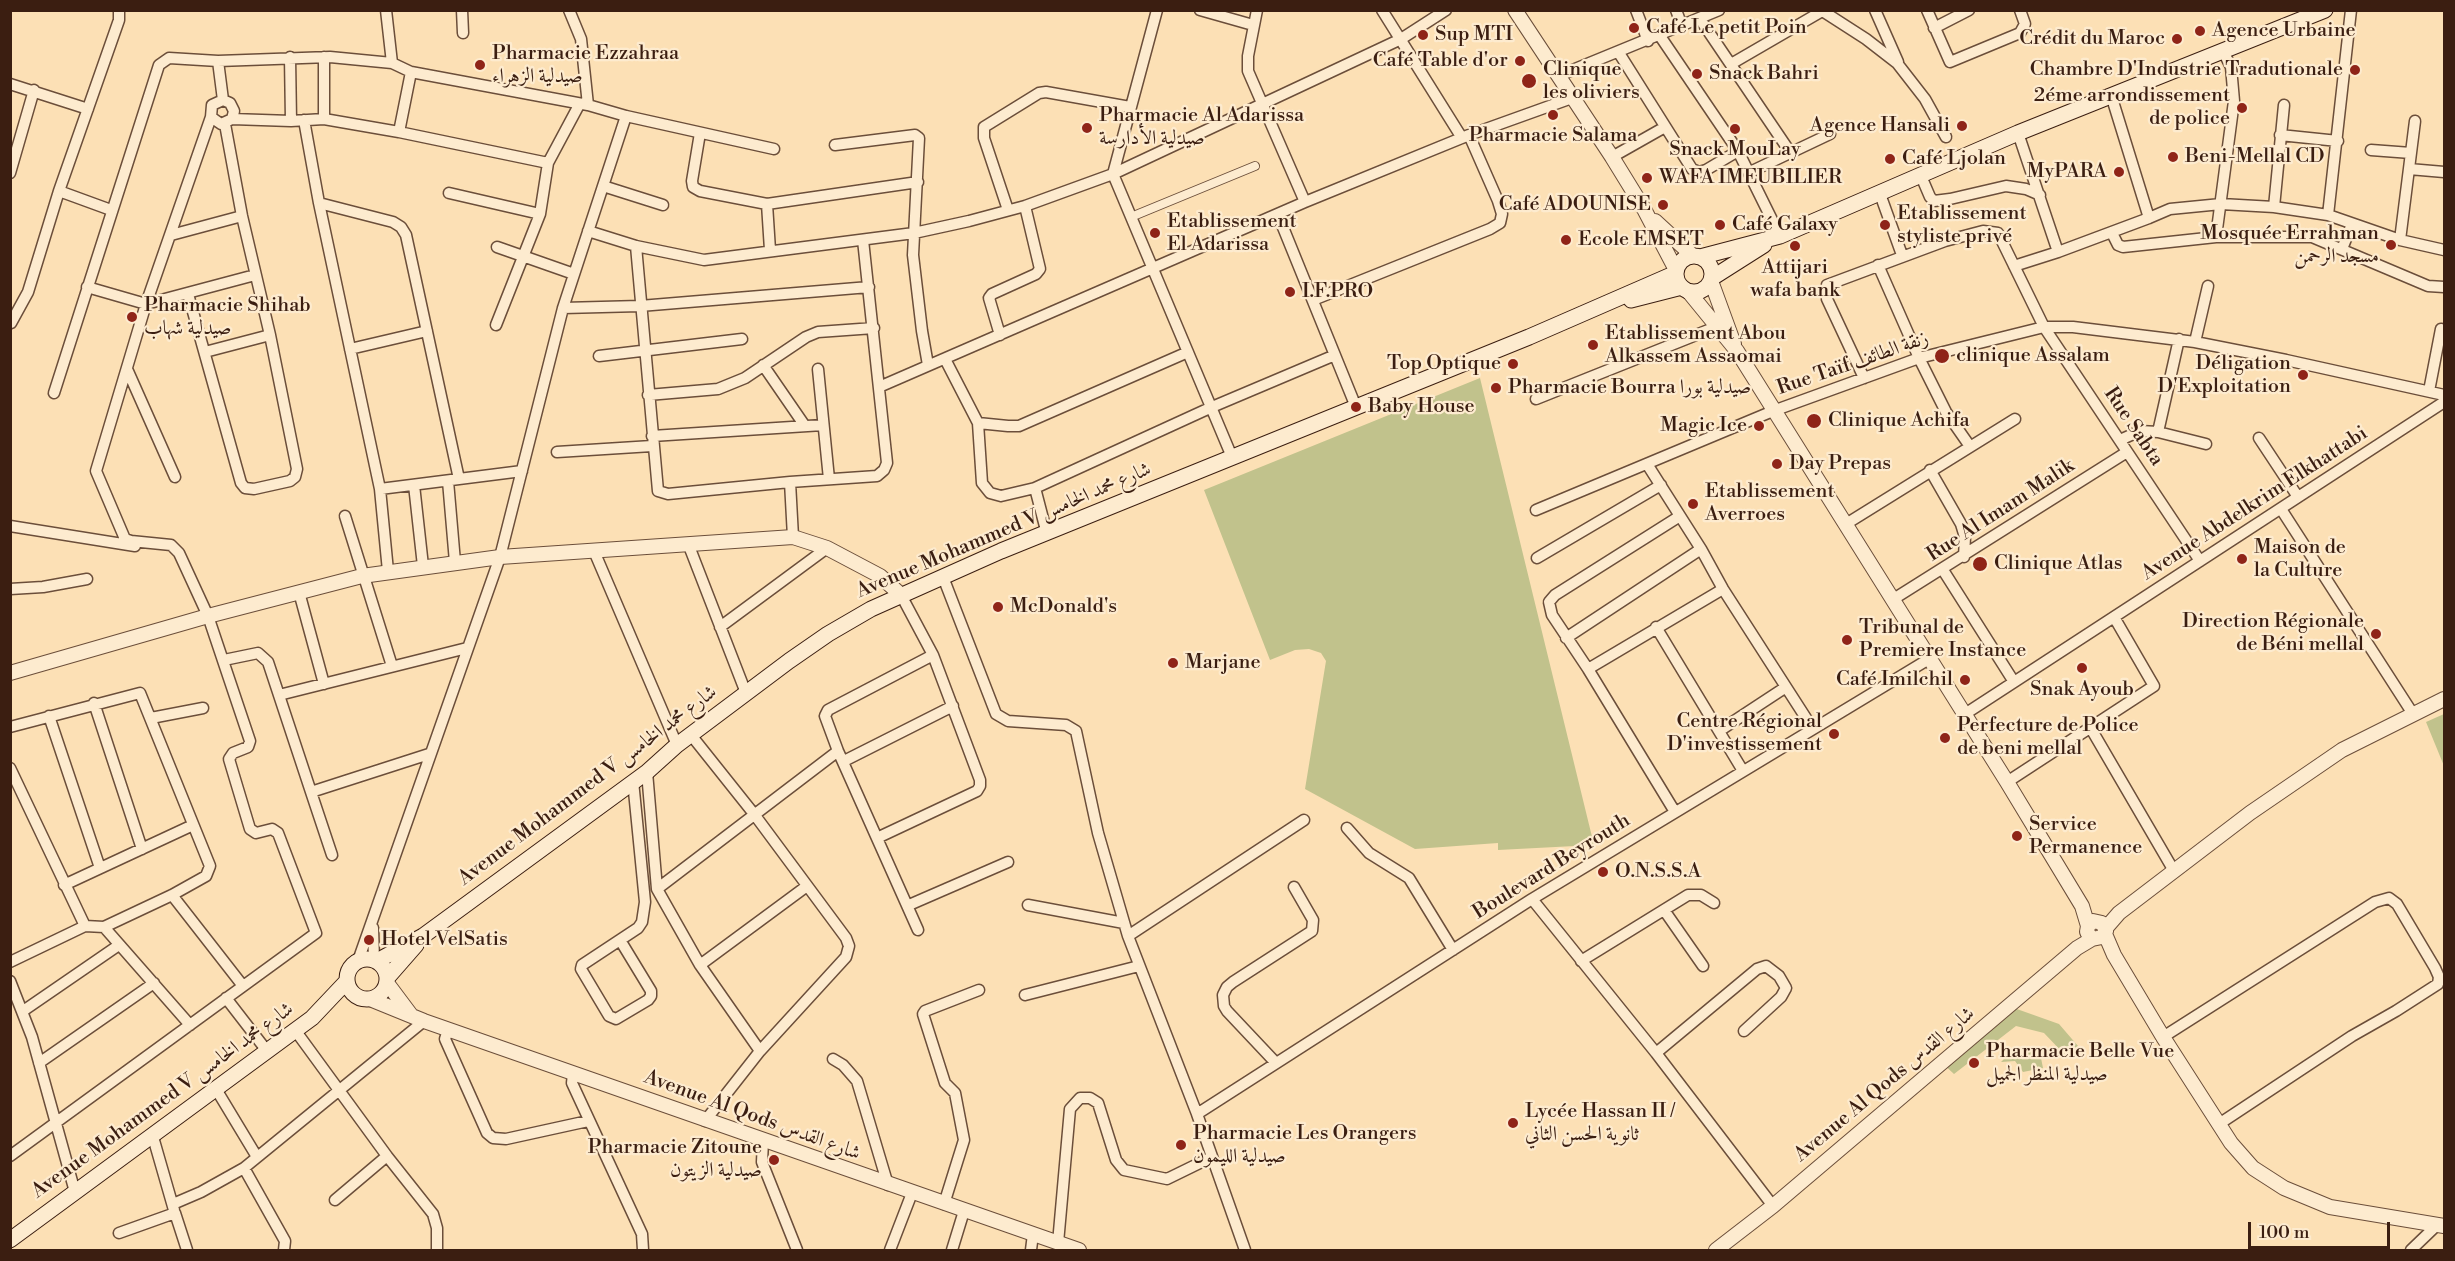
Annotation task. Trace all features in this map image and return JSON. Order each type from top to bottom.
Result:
[{"type":"main road","points":[[1599,307],[1676,271],[1684,259],[1780,236],[2018,133],[2223,51],[2290,17],[2325,10]]},
{"type":"main road","points":[[1599,307],[1685,289],[1704,289],[1712,279],[1780,236]]},
{"type":"main road","points":[[1697,256],[1711,267],[1712,279]]},
{"type":"main road","points":[[1676,271],[1685,289]]},
{"type":"main road","name":"Avenue Mohammed V شارع محمد الخامس","points":[[370,961],[423,936],[647,772],[677,745],[828,634],[901,595],[1599,307]]},
{"type":"main road","name":"Avenue Mohammed V شارع محمد الخامس","points":[[387,980],[423,936]]},
{"type":"main road","points":[[370,961],[382,965],[387,980],[381,994],[363,998],[350,990],[347,981],[349,969],[370,961]]},
{"type":"main road","name":"Avenue Mohammed V شارع محمد الخامس","points":[[10,1240],[312,1018],[347,981]]},
{"type":"main road","name":"Avenue Mohammed V شارع محمد الخامس","points":[[312,1018],[363,998]]},
{"type":"street","points":[[10,321],[11,323],[28,292],[59,191],[119,20],[119,10]]},
{"type":"street","points":[[386,10],[392,63]]},
{"type":"street","points":[[462,10],[464,33]]},
{"type":"street","points":[[496,325],[540,214],[548,163],[583,105],[581,39],[569,10]]},
{"type":"street","points":[[1157,10],[1113,174],[1232,457]]},
{"type":"street","points":[[1200,10],[1253,25]]},
{"type":"street","points":[[1257,10],[1247,66],[1305,202]]},
{"type":"street","points":[[1313,300],[1500,223],[1502,214],[1498,201],[1465,137],[1382,10]]},
{"type":"street","points":[[588,231],[636,246],[704,260],[914,232],[1025,206],[1113,174],[1263,105],[1401,39],[1446,10]]},
{"type":"street","points":[[1515,10],[1612,157],[1644,209],[1676,271]]},
{"type":"street","points":[[1636,10],[1648,41]]},
{"type":"street","points":[[1676,10],[1682,26]]},
{"type":"street","points":[[1558,76],[1619,53],[1719,10]]},
{"type":"street","points":[[1875,10],[1900,67]]},
{"type":"street","points":[[1927,10],[1950,62],[2020,33],[2025,24],[2020,10]]},
{"type":"street","points":[[1934,28],[1969,10]]},
{"type":"street","points":[[2328,215],[2351,10]]},
{"type":"street","points":[[1731,64],[1822,11],[1866,39],[1900,67],[1925,99],[1946,137]]},
{"type":"street","points":[[1700,19],[1790,152]]},
{"type":"street","points":[[1660,36],[1738,151],[1780,236]]},
{"type":"street","points":[[2216,237],[2234,93],[2231,67],[2223,51]]},
{"type":"street","points":[[1619,53],[1692,169],[1700,172],[1738,151]]},
{"type":"street","points":[[290,57],[291,121]]},
{"type":"street","points":[[324,57],[324,119]]},
{"type":"street","points":[[54,393],[111,210],[159,65],[163,60],[169,58],[218,61],[324,57],[392,63],[411,72],[583,105],[774,149]]},
{"type":"street","points":[[188,294],[241,483],[245,488],[254,489],[290,481],[295,477],[297,469],[270,335],[242,216],[228,121],[233,107],[223,100],[218,61]]},
{"type":"street","points":[[399,132],[411,72]]},
{"type":"street","points":[[10,84],[88,109]]},
{"type":"street","points":[[10,173],[34,90]]},
{"type":"street","points":[[1008,210],[984,138],[984,127],[1039,93],[1046,92],[1130,107]]},
{"type":"street","points":[[2111,95],[2149,218]]},
{"type":"street","points":[[879,387],[1305,202],[1465,137],[1572,98]]},
{"type":"street","points":[[10,1155],[316,933],[278,833],[272,829],[256,833],[250,830],[229,759],[233,753],[248,747],[250,741],[208,616],[179,553],[171,545],[125,539],[96,471],[146,304],[211,117],[212,105],[223,100]]},
{"type":"street","points":[[2274,207],[2284,105]]},
{"type":"street","points":[[370,961],[372,921],[500,557],[563,308],[626,116]]},
{"type":"street","points":[[211,117],[217,123],[324,119],[548,163]]},
{"type":"street","points":[[304,120],[318,203],[380,489],[388,571]]},
{"type":"street","points":[[2400,240],[2415,121]]},
{"type":"street","points":[[1612,157],[1665,127]]},
{"type":"street","points":[[700,133],[692,181],[693,187],[700,191],[766,204],[918,182]]},
{"type":"street","points":[[2018,133],[2058,252]]},
{"type":"street","points":[[1750,172],[1830,134]]},
{"type":"street","points":[[835,146],[915,135],[920,138],[913,255],[915,284],[928,364]]},
{"type":"street","points":[[2280,135],[2338,141]]},
{"type":"street","points":[[2371,150],[2411,153]]},
{"type":"street","points":[[1131,217],[1255,166]]},
{"type":"street","points":[[2409,169],[2445,172]]},
{"type":"street","points":[[1921,176],[1934,201],[1944,201],[2006,186],[2026,189],[2040,195]]},
{"type":"street","points":[[603,186],[663,205]]},
{"type":"street","points":[[59,191],[111,210]]},
{"type":"street","points":[[449,193],[540,214]]},
{"type":"street","points":[[1864,378],[1827,299],[1826,289],[1832,283],[1902,255],[1880,194]]},
{"type":"street","points":[[318,203],[393,222],[401,227],[406,235],[427,330],[453,480],[455,562]]},
{"type":"street","points":[[766,204],[770,250]]},
{"type":"street","points":[[2014,266],[2058,252],[2170,209],[2221,204],[2274,207],[2328,215],[2400,240],[2445,250]]},
{"type":"street","points":[[1000,335],[989,298],[992,294],[1036,274],[1040,269],[1025,206]]},
{"type":"street","points":[[1644,209],[1697,256]]},
{"type":"street","points":[[1278,214],[1356,407]]},
{"type":"street","points":[[171,235],[242,216]]},
{"type":"street","points":[[2342,249],[2352,224]]},
{"type":"street","name":"Rue Sabta","points":[[1902,255],[1983,231],[1994,231],[2002,239],[2044,327],[2200,561]]},
{"type":"street","points":[[2112,232],[2118,245],[2123,247],[2216,237],[2301,235],[2318,238],[2428,286],[2445,287]]},
{"type":"street","points":[[636,246],[656,484],[661,494],[877,476],[884,470],[887,463],[863,240]]},
{"type":"street","points":[[497,247],[574,274]]},
{"type":"street","points":[[1878,265],[1919,358],[1946,412],[1970,445]]},
{"type":"street","points":[[87,287],[146,304],[255,275]]},
{"type":"street","points":[[1712,279],[1737,351]]},
{"type":"street","points":[[2195,342],[2208,286]]},
{"type":"street","points":[[563,308],[640,306],[869,287]]},
{"type":"street","points":[[1685,289],[1737,351],[2237,1152],[2253,1168],[2297,1195],[2330,1207],[2441,1225]]},
{"type":"street","points":[[1536,399],[1716,327]]},
{"type":"street","name":"Rue Taïf زنقة الطائف","points":[[1536,510],[1773,411],[1919,358],[2044,327],[2073,327],[2179,339],[2445,395]]},
{"type":"street","points":[[648,395],[718,389],[745,378],[818,332],[874,328]]},
{"type":"street","points":[[2429,391],[2441,329]]},
{"type":"street","points":[[350,349],[427,330]]},
{"type":"street","points":[[206,352],[270,335]]},
{"type":"street","points":[[599,356],[742,339]]},
{"type":"street","points":[[2158,432],[2179,339]]},
{"type":"street","points":[[978,423],[1019,426],[1188,352]]},
{"type":"street","points":[[945,359],[978,423],[982,483],[990,493],[1001,496],[1035,488],[1212,407],[1335,355]]},
{"type":"street","points":[[763,365],[806,426]]},
{"type":"street","points":[[127,369],[175,477]]},
{"type":"street","points":[[818,369],[829,479]]},
{"type":"street","name":"Avenue Abdelkrim Elkhattabi","points":[[1965,714],[2445,402]]},
{"type":"street","points":[[1846,524],[2015,419]]},
{"type":"street","points":[[557,452],[824,425]]},
{"type":"street","points":[[2120,440],[2140,431],[2158,432],[2206,444]]},
{"type":"street","points":[[2259,438],[2298,497]]},
{"type":"street","name":"Rue Al Imam Malik","points":[[1893,600],[2127,452]]},
{"type":"street","points":[[1647,464],[1701,549],[1723,589],[1814,729]]},
{"type":"street","points":[[1930,470],[1961,524],[1965,537],[1964,557]]},
{"type":"street","points":[[380,489],[522,471]]},
{"type":"street","points":[[790,482],[793,537]]},
{"type":"street","points":[[414,485],[423,566]]},
{"type":"street","points":[[1537,558],[1661,485]]},
{"type":"street","points":[[1035,488],[1047,534]]},
{"type":"street","points":[[2281,509],[2414,714]]},
{"type":"street","points":[[345,516],[392,666]]},
{"type":"street","points":[[1675,812],[1588,669],[1566,638],[1550,611],[1549,602],[1552,596],[1680,516]]},
{"type":"street","points":[[10,526],[179,553]]},
{"type":"street","points":[[10,673],[208,616],[388,571],[500,557],[689,546],[793,537],[827,548],[880,576],[896,588],[933,655],[980,780],[977,790],[877,838]]},
{"type":"street","points":[[689,546],[746,693]]},
{"type":"street","points":[[720,627],[827,548]]},
{"type":"street","points":[[1566,638],[1701,549]]},
{"type":"street","points":[[594,551],[677,745]]},
{"type":"street","points":[[1943,570],[2014,682]]},
{"type":"street","points":[[942,577],[996,714],[1008,721],[1066,725],[1076,731],[1098,833],[1128,936],[1197,1114],[1245,1251]]},
{"type":"street","points":[[10,589],[43,587],[87,579]]},
{"type":"street","points":[[1588,669],[1723,589]]},
{"type":"street","points":[[298,592],[324,684]]},
{"type":"street","points":[[2007,782],[2154,686],[2114,617]]},
{"type":"street","points":[[1656,627],[1743,771]]},
{"type":"street","points":[[279,695],[467,648]]},
{"type":"street","points":[[224,660],[258,653],[268,662],[332,855]]},
{"type":"street","points":[[918,930],[909,905],[825,719],[828,710],[933,655]]},
{"type":"street","name":"Boulevard Beyrouth","points":[[1197,1114],[1532,899],[1929,658]]},
{"type":"street","points":[[1719,731],[1786,687]]},
{"type":"street","points":[[10,727],[140,693],[210,866],[206,876],[172,895],[104,927],[84,927],[10,962]]},
{"type":"street","name":"Avenue Al Qods شارع القدس","points":[[1716,1251],[1773,1206],[2097,930],[2250,813],[2342,750],[2445,699]]},
{"type":"street","points":[[94,704],[142,849]]},
{"type":"street","points":[[844,761],[953,706]]},
{"type":"street","points":[[151,718],[203,708]]},
{"type":"street","points":[[49,716],[100,868]]},
{"type":"street","points":[[2090,727],[2175,871]]},
{"type":"street","points":[[691,735],[754,814],[846,938],[849,951],[760,1051],[705,1121]]},
{"type":"street","points":[[657,889],[838,751]]},
{"type":"street","points":[[311,792],[429,754]]},
{"type":"street","points":[[10,768],[16,794],[84,927]]},
{"type":"street","points":[[647,772],[657,889],[700,965],[760,1051]]},
{"type":"street","points":[[620,939],[651,991],[648,1000],[616,1019],[609,1016],[580,969],[582,965],[620,939],[638,928],[642,922],[645,909],[633,781]]},
{"type":"street","points":[[1128,936],[1304,820]]},
{"type":"street","points":[[64,885],[193,825]]},
{"type":"street","points":[[1347,828],[1369,853],[1409,878],[1453,950]]},
{"type":"street","points":[[909,905],[1008,862]]},
{"type":"street","points":[[700,965],[807,886]]},
{"type":"street","points":[[1276,1063],[1227,1011],[1223,995],[1233,982],[1312,931],[1313,920],[1294,887]]},
{"type":"street","points":[[1581,961],[1694,894],[1701,895],[1714,903]]},
{"type":"street","points":[[172,895],[243,986]]},
{"type":"street","points":[[2163,1036],[2380,899],[2389,898],[2397,904],[2435,968],[2439,978],[2438,984],[2352,1036],[2219,1124]]},
{"type":"street","points":[[1532,899],[1656,1053],[1773,1206]]},
{"type":"street","points":[[1028,905],[1124,923]]},
{"type":"street","points":[[1664,910],[1703,966]]},
{"type":"street","points":[[104,927],[190,1025]]},
{"type":"street","points":[[23,1011],[119,945]]},
{"type":"street","points":[[1025,995],[1139,966]]},
{"type":"street","points":[[1656,1053],[1757,969],[1766,966],[1785,984],[1785,992],[1744,1031]]},
{"type":"street","points":[[119,1233],[174,1209],[244,1168],[339,1090],[418,1019],[387,980]]},
{"type":"street","points":[[10,981],[23,1011],[57,1121],[75,1192]]},
{"type":"street","points":[[39,1063],[154,982]]},
{"type":"street","points":[[944,1204],[964,1140],[955,1093],[945,1083],[923,1014],[925,1011],[979,990]]},
{"type":"street","points":[[226,998],[267,1051]]},
{"type":"street","name":"Avenue Al Qods شارع القدس","points":[[363,998],[705,1121],[1079,1251]]},
{"type":"street","points":[[295,1030],[387,1156],[433,1214],[437,1228],[438,1251]]},
{"type":"street","points":[[448,1030],[445,1039],[487,1133],[493,1138],[506,1139],[588,1121]]},
{"type":"street","points":[[833,1059],[843,1065],[857,1081],[888,1185]]},
{"type":"street","points":[[573,1074],[572,1083],[588,1121],[642,1234],[643,1251]]},
{"type":"street","points":[[216,1089],[257,1157]]},
{"type":"street","points":[[1058,1243],[1070,1110],[1080,1098],[1089,1098],[1098,1103],[1116,1160],[1124,1170],[1167,1179],[1212,1157]]},
{"type":"street","points":[[153,1137],[187,1251]]},
{"type":"street","points":[[763,1141],[762,1162],[797,1251]]},
{"type":"street","points":[[334,1200],[387,1156]]},
{"type":"street","points":[[244,1168],[285,1241],[284,1251]]},
{"type":"street","points":[[890,1251],[912,1193]]},
{"type":"street","points":[[952,1251],[964,1211]]},
{"type":"street","points":[[2411,1251],[2441,1225]]},
{"type":"street","points":[[1031,1251],[1033,1234]]},
{"type":"green space","points":[[1480,378],[1594,845],[1498,850],[1498,843],[1415,849],[1305,789],[1326,661],[1321,653],[1309,649],[1295,650],[1270,660],[1204,490]]},
{"type":"green space","points":[[2444,714],[2444,766],[2426,722]]},
{"type":"green space","points":[[2014,1008],[2059,1024],[2078,1046],[2064,1054],[2044,1033],[2016,1026],[1954,1074],[1941,1062]]},
{"type":"green space","points":[[2019,1049],[2040,1053],[2043,1068],[2023,1072],[2015,1061],[2001,1062],[2004,1059],[1998,1055]]},
{"type":"place","name":"Café Le petit Poin","points":[[1634,28]]},
{"type":"place","name":"Agence Urbaine","points":[[2200,31]]},
{"type":"place","name":"Sup MTI","points":[[1423,35]]},
{"type":"place","name":"Crédit du Maroc","points":[[2177,39]]},
{"type":"place","name":"Café Table d'or","points":[[1520,61]]},
{"type":"place","name":"Pharmacie Ezzahraa صيدلية الزهراء","points":[[480,65]]},
{"type":"place","name":"Chambre D'Industrie Tradutionale","points":[[2355,70]]},
{"type":"place","name":"Snack Bahri","points":[[1697,74]]},
{"type":"place","name":"Clinique les oliviers","points":[[1529,81]]},
{"type":"place","name":"2éme arrondissement de police","points":[[2242,108]]},
{"type":"place","name":"Pharmacie Salama","points":[[1553,115]]},
{"type":"place","name":"Agence Hansali","points":[[1962,126]]},
{"type":"place","name":"Pharmacie Al Adarissa صيدلية الأدارسة","points":[[1087,128]]},
{"type":"place","name":"Snack MouLay","points":[[1735,129]]},
{"type":"place","name":"Beni-Mellal CD","points":[[2173,157]]},
{"type":"place","name":"Café Ljolan","points":[[1890,159]]},
{"type":"place","name":"MyPARA","points":[[2119,172]]},
{"type":"place","name":"WAFA IMEUBILIER","points":[[1647,178]]},
{"type":"place","name":"Café ADOUNISE","points":[[1663,205]]},
{"type":"place","name":"Café Galaxy","points":[[1720,225]]},
{"type":"place","name":"Etablissement styliste privé","points":[[1885,225]]},
{"type":"place","name":"Etablissement El Adarissa","points":[[1155,233]]},
{"type":"place","name":"Ecole EMSET","points":[[1566,240]]},
{"type":"place","name":"Mosquée Errahman مسجد الرحمن","points":[[2391,245]]},
{"type":"place","name":"Attijari wafa bank","points":[[1795,246]]},
{"type":"place","name":"I.F.PRO","points":[[1290,292]]},
{"type":"place","name":"Pharmacie Shihab صيدلية شهاب","points":[[132,317]]},
{"type":"place","name":"Etablissement Abou Alkassem Assaomai","points":[[1593,345]]},
{"type":"place","name":"clinique Assalam","points":[[1942,356]]},
{"type":"place","name":"Top Optique","points":[[1513,364]]},
{"type":"place","name":"Déligation D'Exploitation","points":[[2303,375]]},
{"type":"place","name":"Pharmacie Bourra صيدلية بورا","points":[[1496,388]]},
{"type":"place","name":"Baby House","points":[[1356,407]]},
{"type":"place","name":"Clinique Achifa","points":[[1814,421]]},
{"type":"place","name":"Magic Ice","points":[[1759,426]]},
{"type":"place","name":"Day Prepas","points":[[1777,464]]},
{"type":"place","name":"Etablissement Averroes","points":[[1693,504]]},
{"type":"place","name":"Maison de la Culture","points":[[2242,559]]},
{"type":"place","name":"Clinique Atlas","points":[[1980,564]]},
{"type":"place","name":"McDonald's","points":[[998,607]]},
{"type":"place","name":"Direction Régionale de Béni mellal","points":[[2376,634]]},
{"type":"place","name":"Tribunal de Premiere Instance","points":[[1847,640]]},
{"type":"place","name":"Marjane","points":[[1173,663]]},
{"type":"place","name":"Snak Ayoub","points":[[2082,668]]},
{"type":"place","name":"Café Imilchil","points":[[1965,680]]},
{"type":"place","name":"Centre Régional D'investissement","points":[[1834,734]]},
{"type":"place","name":"Perfecture de Police de beni mellal","points":[[1945,738]]},
{"type":"place","name":"Service Permanence","points":[[2017,836]]},
{"type":"place","name":"O.N.S.S.A","points":[[1603,872]]},
{"type":"place","name":"Hotel VelSatis","points":[[369,940]]},
{"type":"place","name":"Pharmacie Belle Vue صيدلية المنظر الجميل","points":[[1974,1063]]},
{"type":"place","name":"Lycée Hassan II / ثانوية الحسن الثاني","points":[[1513,1123]]},
{"type":"place","name":"Pharmacie Les Orangers صيدلية الليمون","points":[[1181,1145]]},
{"type":"place","name":"Pharmacie Zitoune صيدلية الزيتون","points":[[774,1160]]}]
